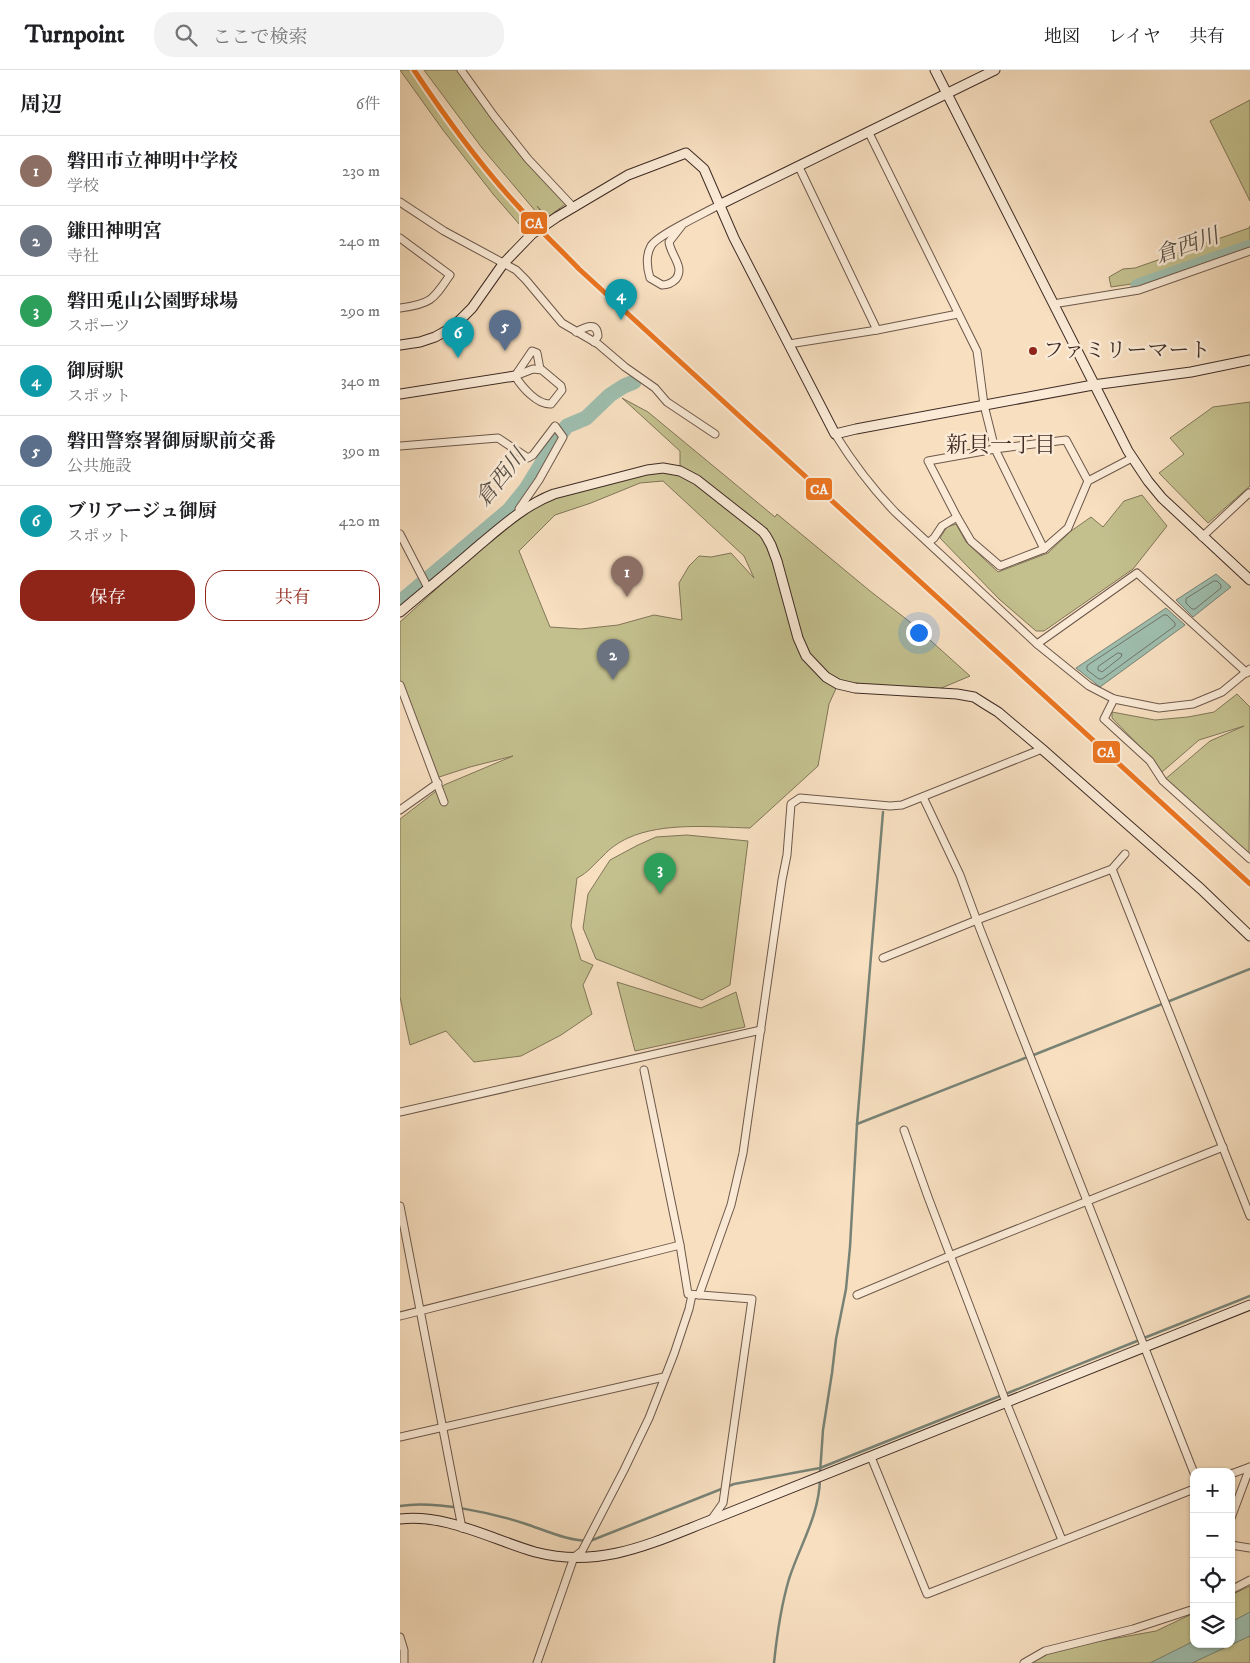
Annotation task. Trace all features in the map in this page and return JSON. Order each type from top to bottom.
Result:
[{"type":"street","points":[[461,70],[528,159],[574,208]]},
{"type":"street","points":[[935,70],[1093,386],[1132,458],[1162,498],[1250,580]]},
{"type":"street","points":[[683,224],[669,242],[670,250],[679,266],[680,272],[673,282],[662,285],[650,278],[648,273],[651,246],[656,241],[683,224],[995,70]]},
{"type":"street","points":[[869,133],[977,351],[984,405],[995,449],[1044,550]]},
{"type":"street","points":[[400,345],[420,342],[453,328],[478,300],[501,266],[532,234],[557,217],[628,175],[686,153],[704,169],[734,238],[835,434],[850,458],[876,492],[895,512],[1037,644],[1089,686],[1114,699],[1159,708],[1193,704],[1222,692],[1248,671],[1137,573],[1037,644]]},
{"type":"street","points":[[800,167],[877,330]]},
{"type":"street","points":[[400,202],[501,266],[516,270],[562,323],[594,342],[649,384],[667,402],[715,434]]},
{"type":"street","points":[[400,238],[450,275],[435,297],[419,306],[400,308]]},
{"type":"street","points":[[1053,304],[1139,290],[1250,251]]},
{"type":"street","points":[[789,344],[877,330],[958,314]]},
{"type":"street","points":[[576,332],[587,327],[594,327],[597,330],[598,336],[594,342]]},
{"type":"street","points":[[515,376],[532,351],[537,353],[540,370]]},
{"type":"street","points":[[835,434],[984,405],[1093,386],[1191,372],[1250,360]]},
{"type":"street","points":[[400,394],[515,376],[533,368],[540,370],[561,386],[562,390],[551,404],[545,404],[523,389],[515,376]]},
{"type":"street","points":[[400,446],[498,438],[528,458],[555,426],[563,437],[520,509],[520,513]]},
{"type":"street","points":[[1088,482],[1066,440],[995,449],[928,461],[971,541],[1000,566],[1044,550],[1068,528],[1088,482],[1132,458]]},
{"type":"street","points":[[400,612],[534,503],[554,494],[647,470],[663,468],[680,471],[697,480],[763,532],[778,561],[798,638],[806,656],[826,677],[838,684],[856,688],[957,694],[974,697],[998,712],[1042,749],[1201,889],[1250,936]]},
{"type":"street","points":[[1202,537],[1250,494]]},
{"type":"street","points":[[929,542],[942,526],[957,517]]},
{"type":"street","points":[[401,538],[428,588]]},
{"type":"street","points":[[400,685],[403,702],[438,783],[444,802]]},
{"type":"street","points":[[1114,699],[1104,719],[1150,761],[1163,781],[1250,859]]},
{"type":"street","points":[[537,1663],[574,1557],[582,1551],[649,1418],[689,1309],[732,1205],[743,1153],[787,855],[791,804],[800,798],[890,806],[902,805],[1042,749]]},
{"type":"street","points":[[400,810],[438,783]]},
{"type":"street","points":[[923,797],[960,875],[1192,1468]]},
{"type":"street","points":[[883,958],[1112,869],[1125,854]]},
{"type":"street","points":[[1112,869],[1250,1216]]},
{"type":"street","points":[[400,1112],[761,1030]]},
{"type":"street","points":[[644,1070],[680,1245],[688,1294],[752,1299],[723,1503],[711,1520]]},
{"type":"street","points":[[904,1130],[1006,1402],[1062,1540]]},
{"type":"street","points":[[857,1295],[1223,1147]]},
{"type":"street","points":[[400,1206],[462,1528]]},
{"type":"street","points":[[400,1316],[680,1245]]},
{"type":"street","points":[[400,1520],[423,1519],[440,1521],[537,1552],[574,1557],[626,1552],[871,1457],[1250,1305]]},
{"type":"street","points":[[400,1437],[664,1377]]},
{"type":"street","points":[[871,1457],[926,1594],[1190,1490]]},
{"type":"street","points":[[1235,1473],[1250,1467]]},
{"type":"street","points":[[1233,1513],[1250,1467]]},
{"type":"street","points":[[1235,1546],[1250,1548]]},
{"type":"street","points":[[1235,1588],[1250,1580]]},
{"type":"street","points":[[1024,1663],[1045,1651],[1133,1630],[1190,1610]]},
{"type":"street","points":[[400,1637],[404,1650],[404,1663]]},
{"type":"shaded area","points":[[400,70],[411,70],[469,151],[532,227],[526,232],[493,194],[443,130]]},
{"type":"shaded area","points":[[424,70],[460,70],[567,203],[548,217],[537,206],[546,218],[543,220],[482,148]]},
{"type":"shaded area","points":[[1250,100],[1250,201],[1210,121]]},
{"type":"shaded area","points":[[1250,226],[1250,244],[1138,283],[1111,287],[1109,277],[1123,269],[1135,268],[1249,228]]},
{"type":"shaded area","points":[[622,398],[648,412],[775,517],[777,514],[910,622],[970,676],[932,692],[838,684],[829,704],[818,766],[750,828],[688,827],[642,833],[614,846],[588,871],[577,878],[571,926],[581,960],[593,965],[583,985],[592,1014],[561,1035],[521,1056],[474,1062],[446,1031],[410,1045],[400,997],[400,819],[444,785],[513,756],[436,778],[400,685],[400,622],[489,538],[536,505],[556,495],[629,475],[680,471],[680,451]],"holes":[[[663,481],[744,556],[754,578],[731,553],[711,557],[699,556],[689,566],[679,583],[682,620],[654,615],[618,625],[581,629],[550,627],[519,551],[555,515],[640,483]],[[767,528],[766,536],[777,549],[786,591],[771,545],[763,532]]]},
{"type":"shaded area","points":[[1250,402],[1250,486],[1208,523],[1159,473],[1184,454],[1170,438],[1213,407]]},
{"type":"shaded area","points":[[1142,495],[1167,526],[1133,569],[1044,631],[1036,631],[999,599],[940,538],[947,527],[956,524],[966,542],[998,572],[1048,553],[1071,531],[1091,517],[1103,527],[1124,501]]},
{"type":"shaded area","points":[[1237,694],[1250,707],[1249,859],[1208,816],[1197,811],[1163,781],[1210,741],[1244,726],[1199,740],[1162,772],[1153,760],[1112,718],[1112,712],[1155,720],[1188,717],[1214,712]]},
{"type":"shaded area","points":[[687,835],[748,841],[730,985],[702,1000],[596,959],[583,928],[588,894],[610,860],[656,837]]},
{"type":"shaded area","points":[[617,982],[701,1008],[736,992],[745,1027],[635,1051]]},
{"type":"shaded area","points":[[1250,1586],[1250,1663],[1030,1663],[1045,1651],[1156,1631],[1190,1615],[1190,1648],[1235,1648],[1235,1593]]},
{"type":"water","points":[[1216,574],[1231,587],[1193,617],[1176,600]]},
{"type":"water","points":[[1166,608],[1185,625],[1100,687],[1076,668]]},
{"type":"water","points":[[1250,1612],[1250,1636],[1235,1643],[1235,1620]]},
{"type":"water","points":[[1190,1643],[1190,1648],[1224,1648],[1192,1663],[1150,1663]]},
{"type":"waterway","name":"倉西川","points":[[1138,286],[1250,247]]},
{"type":"waterway","name":"倉西川","points":[[400,602],[509,510],[526,489],[558,437],[567,426],[586,418],[610,395],[634,382]]},
{"type":"waterway","points":[[820,1473],[823,1430],[836,1339],[846,1289],[857,1124],[883,812]]},
{"type":"waterway","points":[[1167,1002],[1250,969]]},
{"type":"waterway","points":[[1031,1056],[1162,1004]]},
{"type":"waterway","points":[[857,1124],[1025,1058]]},
{"type":"waterway","points":[[1144,1338],[1250,1296]]},
{"type":"waterway","points":[[1008,1393],[1137,1341]]},
{"type":"waterway","points":[[400,1506],[446,1506],[481,1512],[566,1537],[590,1541],[734,1484],[820,1468],[1000,1396]]},
{"type":"waterway","points":[[774,1663],[786,1589],[793,1566],[813,1518],[820,1479]]},
{"type":"transit line","name":"CA","points":[[414,70],[490,174],[579,269],[1250,884]]},
{"type":"place","name":"御厨駅","points":[[621,320]]},
{"type":"place","name":"磐田警察署御厨駅前交番","points":[[505,351]]},
{"type":"place","name":"ファミリーマート","points":[[1033,351]]},
{"type":"place","name":"ブリアージュ御厨","points":[[458,358]]},
{"type":"place","name":"磐田市立神明中学校","points":[[627,597]]},
{"type":"place","name":"鎌田神明宮","points":[[613,680]]},
{"type":"place","name":"磐田兎山公園野球場","points":[[660,894]]},
{"type":"district","name":"新貝一丁目","points":[[1001,445]]}]
